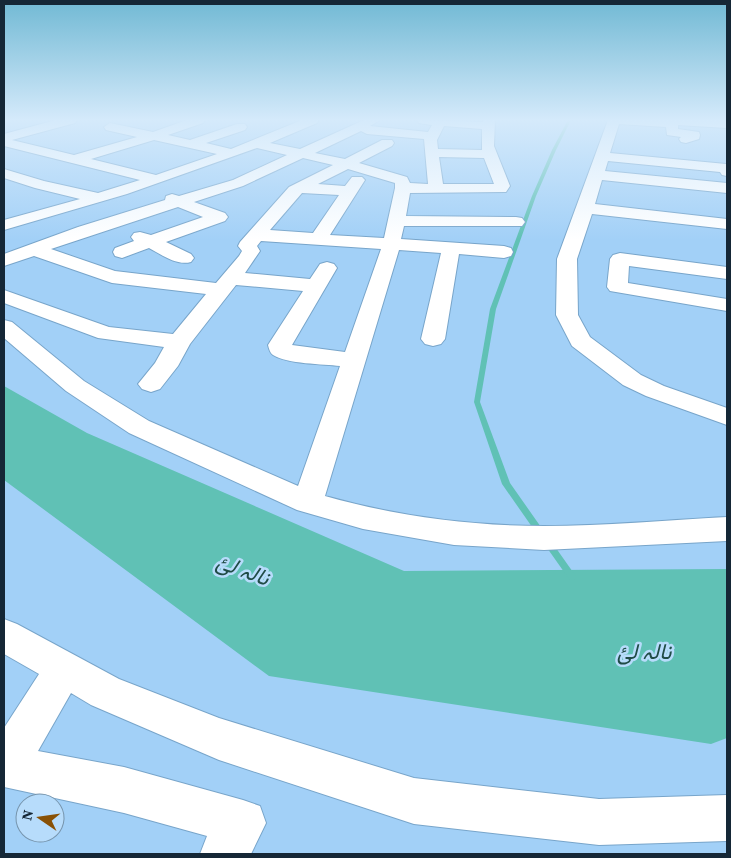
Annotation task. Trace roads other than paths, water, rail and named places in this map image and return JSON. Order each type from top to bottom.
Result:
[{"type":"street","points":[[74,160],[156,180]]},
{"type":"street","points":[[4,225],[156,180],[212,160]]},
{"type":"street","points":[[4,260],[109,223],[238,183],[288,160]]},
{"type":"street","points":[[308,502],[392,244],[403,188],[402,180],[329,160]]},
{"type":"street","points":[[151,384],[166,366],[179,342],[251,251],[247,246],[299,188],[355,160]]},
{"type":"street","points":[[433,160],[436,188]]},
{"type":"street","points":[[403,188],[500,188],[502,186],[492,160]]},
{"type":"street","points":[[602,160],[567,259],[567,316],[580,341],[632,380],[656,391],[727,417]]},
{"type":"street","points":[[644,160],[726,168],[727,172]]},
{"type":"street","points":[[318,239],[357,180],[376,172]]},
{"type":"street","points":[[434,172],[452,172]]},
{"type":"street","points":[[479,172],[497,173]]},
{"type":"street","points":[[4,173],[96,198]]},
{"type":"street","points":[[596,175],[727,188]]},
{"type":"street","points":[[238,183],[349,192]]},
{"type":"street","points":[[13,192],[40,184]]},
{"type":"street","points":[[122,252],[219,217],[139,185]]},
{"type":"street","points":[[478,189],[484,222]]},
{"type":"street","points":[[588,201],[727,209]]},
{"type":"street","points":[[588,201],[727,224]]},
{"type":"street","points":[[73,205],[184,258]]},
{"type":"street","points":[[396,221],[516,222]]},
{"type":"street","points":[[257,235],[504,252]]},
{"type":"street","points":[[433,339],[451,248]]},
{"type":"street","points":[[33,249],[112,276],[225,284],[322,277],[280,345],[281,350],[354,360]]},
{"type":"street","points":[[727,273],[620,259],[617,287],[727,305]]},
{"type":"street","points":[[4,296],[106,333],[179,342]]},
{"type":"street","points":[[4,327],[75,386],[139,427],[308,502],[363,518],[454,533],[544,538],[727,529]]},
{"type":"street","points":[[4,635],[105,692],[219,739],[414,801],[599,822],[727,818]]},
{"type":"street","points":[[64,669],[5,766],[124,790],[243,823],[224,854]]},
{"type":"water","name":"نالہ لئ","points":[[4,386],[87,433],[404,571],[727,569],[727,738],[711,744],[269,676],[4,480]]},
{"type":"waterway","points":[[540,532],[506,484],[477,402],[493,309],[534,196],[550,160]]},
{"type":"waterway","points":[[548,543],[572,577]]}]
